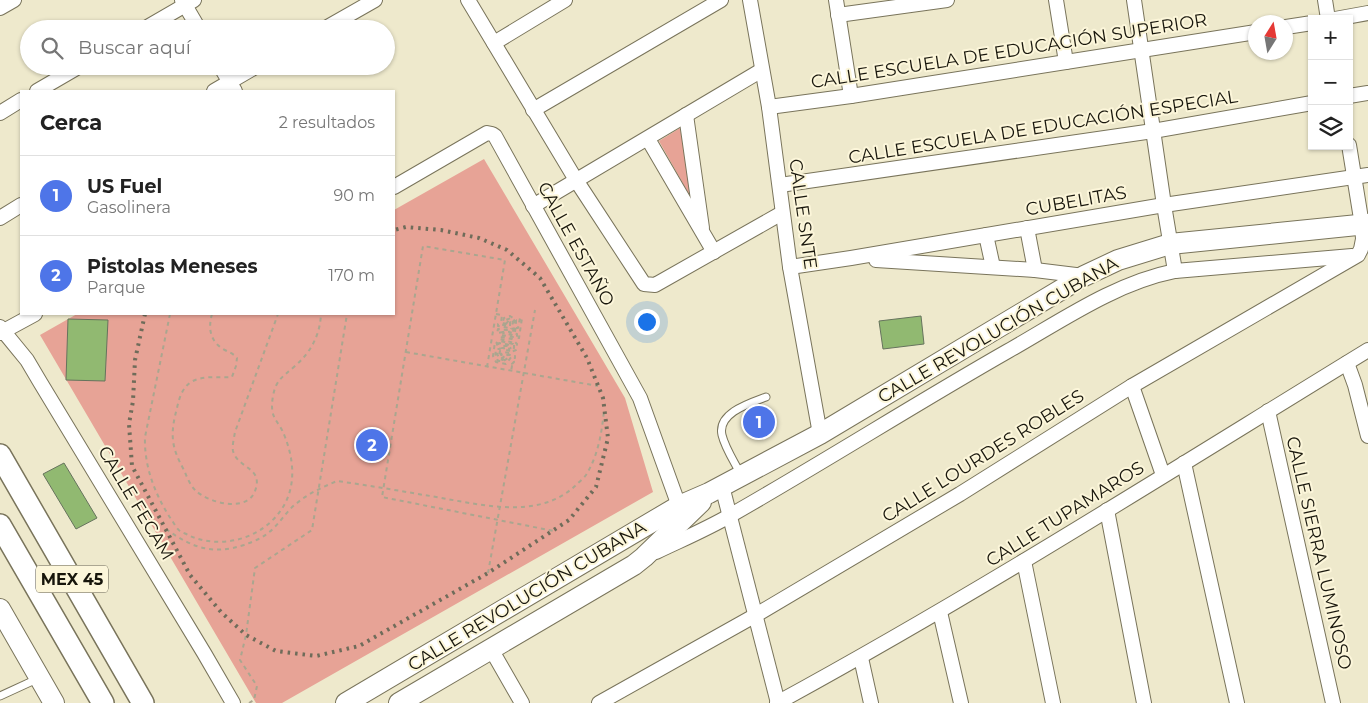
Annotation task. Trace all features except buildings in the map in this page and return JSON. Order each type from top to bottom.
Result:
[{"type":"main road","name":"MEX 45","points":[[0,455],[143,703]]},
{"type":"main road","name":"MEX 45","points":[[0,525],[103,703]]},
{"type":"street","points":[[0,8],[14,0]]},
{"type":"street","points":[[340,20],[375,0]]},
{"type":"street","points":[[468,0],[576,180],[642,282],[650,286],[655,285],[782,213]]},
{"type":"street","points":[[494,42],[565,0]]},
{"type":"street","points":[[533,110],[721,0]]},
{"type":"street","name":"CALLE SNTE","points":[[750,0],[769,107],[790,267],[820,434]]},
{"type":"street","points":[[836,0],[851,96]]},
{"type":"street","points":[[838,15],[947,0]]},
{"type":"street","points":[[1056,0],[1066,62]]},
{"type":"street","points":[[1134,0],[1175,272]]},
{"type":"street","points":[[1325,0],[1327,15]]},
{"type":"street","points":[[158,20],[187,2],[194,20]]},
{"type":"street","points":[[1353,16],[1368,13]]},
{"type":"street","points":[[1293,26],[1308,24]]},
{"type":"street","name":"CALLE ESCUELA DE EDUCACIÓN SUPERIOR","points":[[769,107],[851,96],[1248,33]]},
{"type":"street","points":[[533,206],[762,70]]},
{"type":"street","points":[[39,90],[65,75]]},
{"type":"street","points":[[225,75],[232,87]]},
{"type":"street","points":[[218,90],[232,87],[246,75]]},
{"type":"street","points":[[1353,95],[1368,93]]},
{"type":"street","points":[[0,113],[20,101]]},
{"type":"street","name":"CALLE ESCUELA DE EDUCACIÓN ESPECIAL","points":[[780,185],[1153,131],[1308,104]]},
{"type":"street","points":[[686,115],[702,233]]},
{"type":"street","name":"CALLE ESTAÑO","points":[[395,186],[487,133],[495,136],[640,398],[679,506]]},
{"type":"street","points":[[648,139],[714,252]]},
{"type":"street","points":[[644,557],[729,516],[959,378],[1085,307],[1134,283],[1156,275],[1175,272],[1363,255],[1361,249],[1365,224],[1361,176],[1351,150]]},
{"type":"street","name":"CUBELITAS","points":[[790,267],[1164,205],[1361,176]]},
{"type":"street","points":[[0,218],[20,206]]},
{"type":"street","name":"CALLE REVOLUCIÓN CUBANA","points":[[351,701],[679,506],[820,434],[1084,276],[1118,260],[1170,244],[1365,224]]},
{"type":"street","points":[[1027,228],[1035,270]]},
{"type":"street","points":[[986,235],[992,267]]},
{"type":"street","name":"CALLE LOURDES ROBLES","points":[[599,703],[756,615],[960,494],[1132,386],[1363,255]]},
{"type":"street","points":[[852,258],[1035,270],[1084,276]]},
{"type":"street","points":[[1,330],[33,315]]},
{"type":"street","name":"CALLE FECAM","points":[[1,330],[27,360],[233,703]]},
{"type":"street","name":"CALLE TUPAMAROS","points":[[778,703],[940,612],[1368,350]]},
{"type":"street","points":[[1347,363],[1355,385],[1368,436]]},
{"type":"street","points":[[1132,386],[1163,475]]},
{"type":"street","name":"CALLE SIERRA LUMINOSO","points":[[1268,411],[1333,703]]},
{"type":"street","points":[[1184,463],[1237,703]]},
{"type":"street","points":[[715,489],[729,516],[778,703]]},
{"type":"street","name":"CALLE REVOLUCIÓN CUBANA","points":[[399,703],[634,565],[715,489]]},
{"type":"street","points":[[1107,510],[1144,703]]},
{"type":"street","points":[[1024,560],[1053,703]]},
{"type":"street","points":[[0,609],[54,703]]},
{"type":"street","points":[[940,612],[961,703]]},
{"type":"street","points":[[492,648],[522,703]]},
{"type":"street","points":[[861,658],[871,703]]},
{"type":"lane","points":[[741,475],[722,436],[722,428],[724,422],[732,413],[766,397]]},
{"type":"lane","points":[[0,696],[40,678]]},
{"type":"path","points":[[488,367],[505,260],[423,246],[382,497],[554,531]]},
{"type":"path","points":[[488,573],[535,310]]},
{"type":"path","points":[[496,314],[502,315],[501,323],[506,324],[510,322],[510,326],[498,324],[498,326],[518,330],[510,330],[509,332],[517,334],[517,336],[503,332]]},
{"type":"path","points":[[170,315],[145,437],[149,472],[155,491],[179,531],[200,540],[224,543],[246,538],[268,526],[283,507],[292,484],[292,459],[285,436],[272,415],[273,395],[279,379],[311,350],[320,327],[320,315]]},
{"type":"path","points":[[212,315],[209,325],[216,344],[237,358],[236,366],[232,377],[204,377],[190,383],[181,394],[172,426],[172,440],[176,455],[196,491],[215,501],[232,505],[245,502],[255,493],[258,481],[256,475],[239,460],[233,451],[235,432],[278,315]]},
{"type":"path","points":[[249,703],[254,700],[256,686],[240,660],[246,635],[255,568],[312,530],[347,315]]},
{"type":"path","points":[[511,371],[512,366],[514,366],[512,364],[514,362],[513,358],[516,356],[512,356],[508,362],[502,364],[496,362],[493,356],[495,342],[497,347],[499,343],[510,345],[510,349],[513,346],[512,343],[500,341],[500,339],[512,341],[515,346],[510,351],[506,350],[507,346],[501,346],[500,349],[496,349],[495,356],[498,360],[504,361],[509,358],[510,355],[507,355],[503,360],[500,359],[497,351],[500,352],[500,357],[502,358],[505,356],[503,354],[501,356],[502,348],[504,348],[504,352],[509,353],[516,350],[516,342],[512,339],[500,337],[501,335],[519,338],[522,318],[520,318],[518,328],[516,328],[516,320],[514,318],[510,316],[504,318],[503,321],[511,318],[514,320],[513,329]]},
{"type":"path","points":[[506,324],[509,320],[512,322],[513,329]]},
{"type":"path","points":[[406,352],[598,386]]},
{"type":"path","points":[[166,529],[182,541],[201,549],[228,550],[253,542],[269,533],[296,503],[337,481],[500,507],[528,506],[550,501],[567,493],[585,476],[595,456],[602,432],[604,410]]},
{"type":"shaded area","points":[[680,128],[695,205],[659,141]]},
{"type":"shaded area","points":[[484,159],[625,398],[653,492],[282,703],[256,703],[40,335],[75,315],[395,315],[395,209]]},
{"type":"railway","points":[[145,315],[135,360],[133,401],[129,424],[132,466],[190,575],[221,612],[246,635],[276,651],[316,656],[359,646],[488,573],[569,520],[596,487],[608,438],[603,398],[587,358],[540,278],[507,250],[479,238],[441,230],[406,227],[395,230]]},
{"type":"place","name":"US Fuel","points":[[759,422]]},
{"type":"place","name":"Pistolas Meneses","points":[[372,445]]}]
